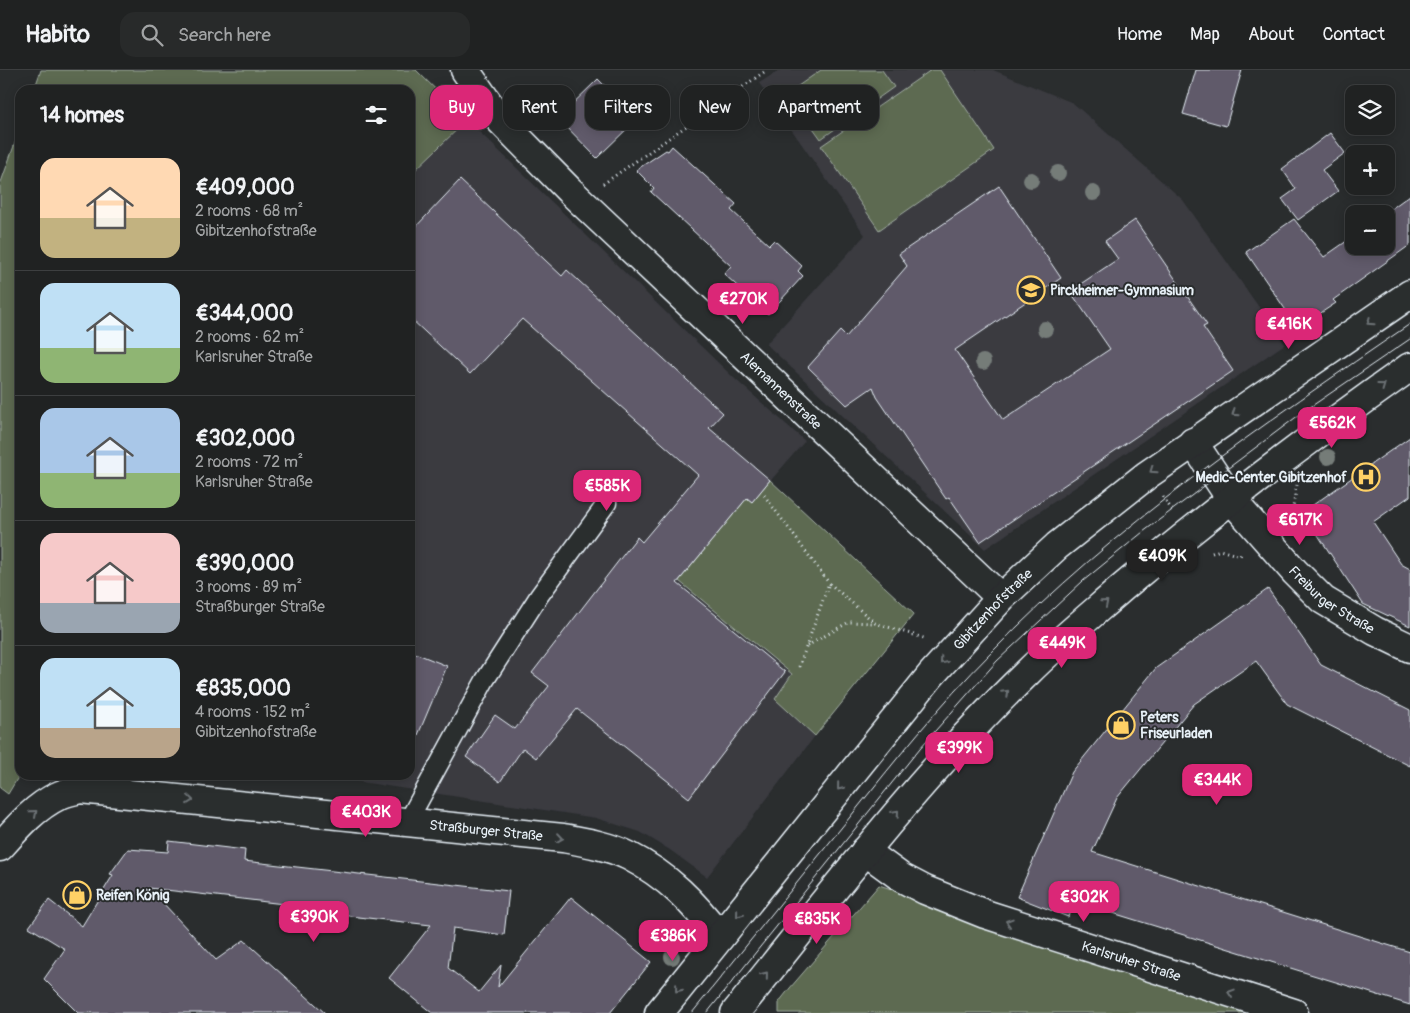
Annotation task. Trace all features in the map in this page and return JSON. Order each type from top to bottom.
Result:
[{"type":"street","name":"Alemannenstraße","points":[[465,70],[500,120],[580,200],[1000,598]]},
{"type":"street","name":"Gibitzenhofstraße","points":[[659,1013],[953,648],[1000,598],[1050,551],[1147,475],[1410,294]]},
{"type":"street","points":[[735,1013],[865,851],[941,762],[1027,673],[1095,611],[1231,498],[1410,366]]},
{"type":"street","name":"Freiburger Straße","points":[[1193,442],[1231,498],[1295,572],[1323,600],[1375,631],[1410,648]]},
{"type":"street","name":"Straßburger Straße","points":[[0,847],[20,825],[45,803],[60,795],[80,789],[563,838],[597,845],[628,855],[658,873],[700,910],[720,938]]},
{"type":"street","name":"Karlsruher Straße","points":[[865,851],[925,890],[985,914],[1294,1013]]},
{"type":"lane","points":[[408,821],[485,680],[539,596],[607,503]]},
{"type":"path","points":[[580,200],[767,70]]},
{"type":"path","points":[[764,495],[829,582],[875,623]]},
{"type":"path","points":[[799,666],[829,582]]},
{"type":"path","points":[[807,646],[849,622],[875,623],[953,648]]},
{"type":"shaded area","name":"Pirckheimer-Gymnasium","points":[[780,70],[993,70],[1073,103],[1183,200],[1285,344],[985,549],[766,344],[865,235],[792,130],[879,130],[879,85],[760,85],[759,83]]},
{"type":"shaded area","points":[[457,130],[477,130],[735,379],[805,441],[752,502],[747,498],[679,581],[792,674],[776,699],[815,736],[707,877],[670,850],[640,832],[596,818],[348,780],[415,780],[415,170]]},
{"type":"green space","points":[[41,70],[416,70],[431,85],[430,130],[457,130],[415,170],[415,85],[36,85]]},
{"type":"green space","points":[[821,70],[882,70],[894,87],[879,98],[879,85],[799,85]]},
{"type":"green space","points":[[931,70],[940,70],[994,150],[879,230],[821,146],[844,130],[879,130],[879,106]]},
{"type":"green space","points":[[815,130],[834,130],[821,139]]},
{"type":"green space","points":[[15,143],[16,780],[8,794],[0,788],[0,185]]},
{"type":"green space","points":[[770,480],[914,614],[815,736],[775,699],[792,674],[679,581],[747,498],[752,502]]},
{"type":"green space","points":[[879,885],[1275,1013],[779,1013],[779,1002]]},
{"type":"building","points":[[1196,70],[1242,70],[1226,126],[1183,114]]},
{"type":"building","points":[[598,79],[604,85],[592,85]]},
{"type":"building","points":[[585,92],[585,130],[626,130],[597,158],[570,130],[575,130],[575,101]]},
{"type":"building","points":[[1330,133],[1345,153],[1322,170],[1338,191],[1298,220],[1282,199],[1296,189],[1282,169]]},
{"type":"building","points":[[672,146],[736,204],[731,210],[769,245],[774,240],[802,266],[798,271],[803,276],[768,314],[724,274],[731,266],[651,192],[654,188],[636,170],[666,150],[668,151]]},
{"type":"building","points":[[460,180],[562,276],[567,270],[723,413],[709,428],[770,480],[752,502],[747,498],[677,583],[785,672],[689,798],[577,709],[536,758],[523,748],[500,782],[466,757],[495,715],[515,729],[549,686],[532,673],[637,537],[642,542],[698,475],[522,319],[470,374],[415,323],[415,228]]},
{"type":"building","points":[[999,186],[1061,278],[955,350],[1003,420],[1110,349],[1070,291],[1118,259],[1105,241],[1135,220],[1207,325],[1203,327],[1233,371],[980,542],[949,497],[946,499],[877,397],[873,387],[847,405],[808,367],[840,331],[846,337],[907,266],[899,254]]},
{"type":"building","points":[[1410,195],[1410,245],[1333,300],[1336,303],[1310,320],[1308,317],[1296,325],[1246,252],[1294,219],[1324,257],[1345,242],[1345,255],[1395,255],[1395,206]]},
{"type":"building","points":[[1410,437],[1410,496],[1373,522],[1401,564],[1410,569],[1410,626],[1363,604],[1303,512]]},
{"type":"building","points":[[1268,589],[1321,665],[1410,710],[1410,766],[1287,704],[1256,661],[1194,704],[1117,798],[1092,852],[1410,952],[1410,1005],[1074,901],[1068,917],[1017,897],[1072,772],[1156,668]]},
{"type":"building","points":[[415,653],[447,666],[415,742]]},
{"type":"building","points":[[169,841],[245,850],[244,861],[509,891],[504,935],[453,928],[448,968],[479,992],[501,965],[498,987],[571,897],[651,962],[610,1013],[432,1013],[389,978],[431,925],[286,909],[292,905],[149,888],[216,960],[244,940],[325,1013],[78,1013],[44,979],[65,949],[29,927],[49,900],[82,926],[113,875],[110,874],[128,849],[168,852]]},
{"type":"tram line","points":[[692,1013],[918,733],[972,672],[1039,606],[1088,562],[1192,478],[1246,438],[1410,324]]},
{"type":"tram line","points":[[707,1013],[920,748],[997,661],[1083,581],[1143,532],[1303,412],[1410,339]]},
{"type":"place","name":"Pirckheimer-Gymnasium","points":[[1031,290]]},
{"type":"place","name":"Medic-Center Gibitzenhof","points":[[1366,477]]},
{"type":"place","name":"Peters Friseurladen","points":[[1121,725]]},
{"type":"place","name":"Reifen König","points":[[77,895]]}]
